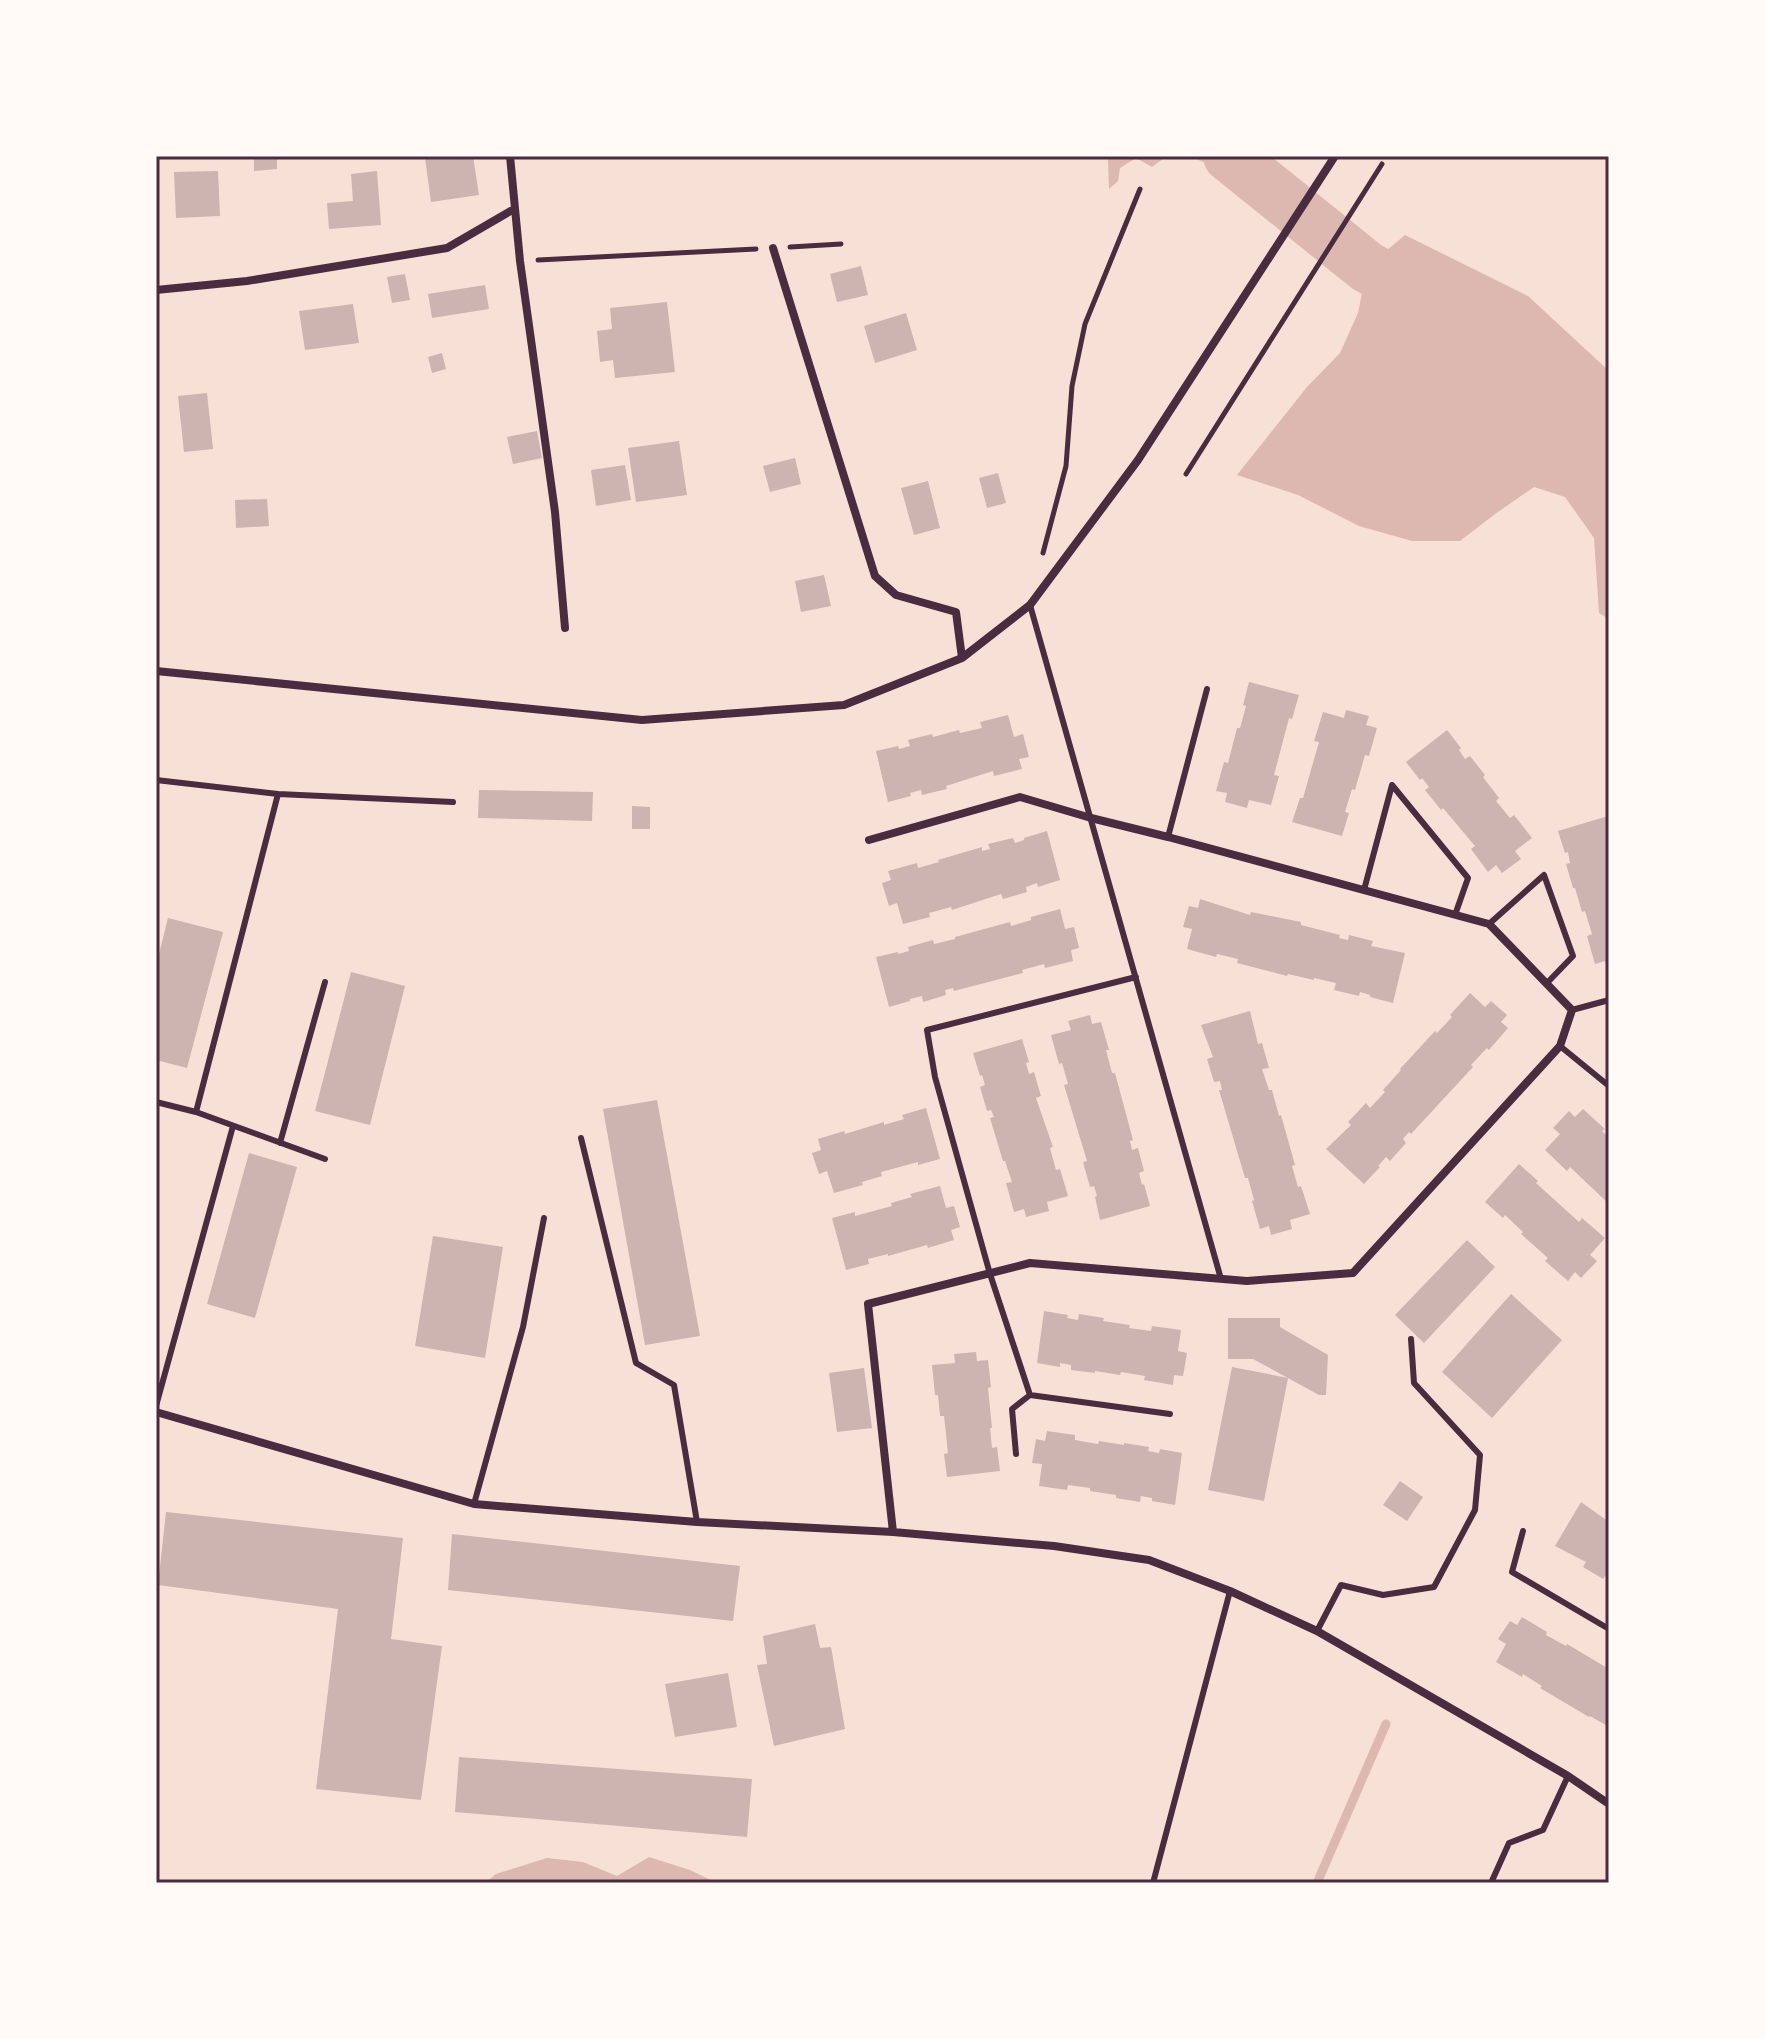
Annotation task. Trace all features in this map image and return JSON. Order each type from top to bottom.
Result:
[{"type":"street","points":[[510,156],[520,261],[555,512],[565,628]]},
{"type":"street","points":[[156,671],[642,720],[844,705],[962,658],[1030,605],[1138,460],[1335,156]]},
{"type":"street","points":[[156,290],[247,281],[447,248],[514,209]]},
{"type":"street","points":[[773,248],[875,576],[896,595],[956,612],[962,658]]},
{"type":"street","points":[[869,840],[1020,797],[1489,924],[1572,1010],[1560,1046],[1353,1273],[1247,1281],[1030,1263],[868,1304],[893,1532]]},
{"type":"street","points":[[156,1412],[474,1504],[697,1522],[893,1532],[1054,1546],[1149,1560],[1230,1591],[1317,1631],[1568,1776],[1609,1804]]},
{"type":"lane","points":[[1030,605],[1221,1279]]},
{"type":"lane","points":[[1168,837],[1207,689]]},
{"type":"lane","points":[[156,780],[278,794],[453,802]]},
{"type":"lane","points":[[1364,890],[1392,785],[1468,878],[1455,915]]},
{"type":"lane","points":[[196,1112],[278,794]]},
{"type":"lane","points":[[1489,924],[1544,875],[1573,956],[1547,983]]},
{"type":"lane","points":[[1030,1395],[990,1274],[935,1077],[927,1030],[1136,977]]},
{"type":"lane","points":[[280,1143],[325,982]]},
{"type":"lane","points":[[1572,1010],[1609,1000]]},
{"type":"lane","points":[[1560,1046],[1609,1086]]},
{"type":"lane","points":[[156,1102],[196,1112],[325,1159]]},
{"type":"lane","points":[[156,1406],[233,1126]]},
{"type":"lane","points":[[581,1138],[636,1363],[674,1385],[697,1522]]},
{"type":"lane","points":[[474,1504],[523,1327],[544,1218]]},
{"type":"lane","points":[[1317,1631],[1341,1585],[1383,1595],[1434,1587],[1475,1510],[1480,1455],[1414,1383],[1411,1339]]},
{"type":"lane","points":[[1016,1454],[1012,1409],[1030,1395],[1170,1414]]},
{"type":"lane","points":[[1523,1531],[1512,1572],[1609,1629]]},
{"type":"lane","points":[[1153,1883],[1230,1591]]},
{"type":"lane","points":[[1491,1883],[1509,1843],[1543,1830],[1568,1776]]},
{"type":"path","points":[[1186,474],[1382,164]]},
{"type":"path","points":[[1042,559],[1066,466],[1072,386],[1085,324],[1140,189]]},
{"type":"path","points":[[520,261],[841,244]]},
{"type":"shaded area","points":[[1105,156],[1167,156],[1152,167],[1136,158],[1120,168],[1118,181],[1109,189],[1108,159]]},
{"type":"shaded area","points":[[1189,156],[1253,156],[1244,171],[1213,166]]},
{"type":"shaded area","points":[[1405,235],[1528,296],[1609,371],[1609,619],[1599,613],[1594,538],[1565,497],[1534,487],[1460,541],[1412,541],[1359,526],[1298,495],[1237,475],[1307,387],[1340,353],[1358,313],[1367,267]]},
{"type":"shaded area","points":[[649,1857],[690,1870],[717,1883],[485,1883],[496,1874],[547,1858],[583,1862],[617,1876]]},
{"type":"building","points":[[254,156],[277,156],[277,169],[254,171]]},
{"type":"building","points":[[473,156],[479,195],[431,202],[425,158]]},
{"type":"building","points":[[218,171],[220,216],[176,218],[174,172]]},
{"type":"building","points":[[377,171],[381,225],[329,229],[327,203],[353,201],[351,174]]},
{"type":"building","points":[[861,266],[868,295],[837,302],[830,274]]},
{"type":"building","points":[[405,274],[410,300],[392,303],[387,277]]},
{"type":"building","points":[[485,285],[489,309],[432,318],[428,294]]},
{"type":"building","points":[[667,302],[675,372],[615,378],[613,360],[600,362],[597,331],[612,329],[610,308]]},
{"type":"building","points":[[353,304],[359,343],[305,350],[299,311]]},
{"type":"building","points":[[906,313],[917,350],[875,363],[864,326]]},
{"type":"building","points":[[442,353],[446,369],[432,373],[428,357]]},
{"type":"building","points":[[207,393],[213,449],[184,452],[178,396]]},
{"type":"building","points":[[537,431],[542,458],[513,464],[507,437]]},
{"type":"building","points":[[679,441],[687,495],[636,502],[628,448]]},
{"type":"building","points":[[795,458],[801,484],[770,492],[763,466]]},
{"type":"building","points":[[625,465],[631,500],[596,506],[591,470]]},
{"type":"building","points":[[998,473],[1006,503],[987,508],[979,478]]},
{"type":"building","points":[[928,481],[940,528],[914,535],[901,488]]},
{"type":"building","points":[[267,499],[269,526],[236,528],[235,500]]},
{"type":"building","points":[[824,575],[831,606],[801,612],[795,581]]},
{"type":"building","points":[[1249,682],[1299,695],[1292,719],[1289,718],[1274,775],[1279,776],[1271,805],[1249,800],[1247,808],[1225,802],[1227,793],[1216,791],[1224,762],[1228,763],[1237,728],[1240,728]]},
{"type":"building","points":[[1346,710],[1369,716],[1366,725],[1377,728],[1369,756],[1365,755],[1355,790],[1352,789],[1342,836],[1292,822],[1300,798],[1303,798],[1319,742],[1314,741],[1323,712],[1344,718]]},
{"type":"building","points":[[1008,715],[1014,737],[1023,734],[1029,757],[1019,759],[1022,769],[994,776],[993,771],[946,786],[947,789],[922,795],[921,790],[888,802],[876,751],[910,746],[908,740],[932,734],[933,737],[982,728],[980,722]]},
{"type":"building","points":[[1447,730],[1461,748],[1459,750],[1465,759],[1470,756],[1485,775],[1483,777],[1499,798],[1496,801],[1510,818],[1514,815],[1532,838],[1515,851],[1521,859],[1502,873],[1496,865],[1488,872],[1471,849],[1475,846],[1443,808],[1441,810],[1425,790],[1429,787],[1406,762]]},
{"type":"building","points":[[479,790],[593,792],[592,821],[478,818]]},
{"type":"building","points":[[632,806],[650,807],[650,829],[632,829]]},
{"type":"building","points":[[1608,816],[1608,972],[1605,961],[1595,964],[1587,936],[1592,934],[1573,888],[1566,864],[1570,863],[1568,852],[1565,853],[1558,831]]},
{"type":"building","points":[[1047,831],[1060,880],[1038,887],[1037,883],[1026,887],[1027,892],[1003,899],[1001,894],[952,910],[951,907],[929,913],[930,917],[903,924],[897,903],[889,906],[882,883],[891,880],[888,871],[917,863],[918,868],[982,847],[982,851],[990,849],[988,844],[1013,838],[1015,843]]},
{"type":"building","points":[[1200,899],[1250,915],[1251,912],[1301,922],[1301,925],[1340,935],[1339,938],[1348,940],[1349,935],[1373,941],[1371,946],[1405,953],[1393,1003],[1360,992],[1359,996],[1334,990],[1336,983],[1287,976],[1237,963],[1238,959],[1187,949],[1192,929],[1183,927],[1189,906],[1198,908]]},
{"type":"building","points":[[1060,909],[1065,929],[1074,927],[1079,948],[1071,950],[1073,961],[1045,968],[1044,964],[1022,970],[1023,973],[954,991],[953,988],[945,990],[946,995],[923,1002],[922,996],[889,1007],[876,957],[898,954],[909,951],[908,947],[933,940],[934,944],[955,939],[1010,922],[1011,926]]},
{"type":"building","points":[[168,918],[223,932],[187,1068],[156,1060],[156,966]]},
{"type":"building","points":[[351,972],[405,986],[370,1125],[315,1111]]},
{"type":"building","points":[[1470,993],[1485,1007],[1491,1001],[1507,1015],[1501,1022],[1508,1028],[1411,1134],[1409,1132],[1403,1139],[1406,1143],[1390,1161],[1386,1157],[1364,1184],[1326,1149],[1351,1125],[1348,1122],[1366,1103],[1370,1108],[1385,1092],[1383,1090],[1400,1069],[1452,1017],[1450,1015]]},
{"type":"building","points":[[1250,1011],[1258,1044],[1262,1043],[1269,1068],[1262,1069],[1281,1115],[1298,1187],[1301,1186],[1310,1214],[1290,1220],[1292,1229],[1271,1235],[1269,1226],[1260,1229],[1248,1178],[1245,1178],[1219,1090],[1222,1090],[1220,1081],[1214,1082],[1207,1059],[1213,1057],[1201,1025]]},
{"type":"building","points":[[1090,1015],[1092,1024],[1101,1022],[1112,1073],[1115,1073],[1133,1140],[1130,1141],[1132,1150],[1138,1148],[1144,1171],[1139,1173],[1150,1206],[1100,1220],[1097,1196],[1094,1186],[1090,1187],[1083,1162],[1087,1161],[1064,1085],[1068,1084],[1051,1035],[1071,1030],[1068,1021]]},
{"type":"building","points":[[1022,1039],[1029,1074],[1034,1072],[1041,1096],[1036,1098],[1053,1147],[1050,1148],[1056,1170],[1060,1169],[1068,1196],[1047,1202],[1049,1211],[1026,1217],[1024,1209],[1014,1212],[1006,1183],[1012,1182],[990,1118],[994,1117],[991,1110],[987,1111],[980,1087],[985,1085],[973,1053]]},
{"type":"building","points":[[657,1100],[700,1336],[645,1345],[603,1109]]},
{"type":"building","points":[[926,1108],[940,1159],[881,1172],[882,1176],[862,1182],[863,1185],[834,1193],[827,1171],[819,1174],[812,1153],[821,1150],[818,1139],[884,1122],[884,1125],[904,1119],[902,1115]]},
{"type":"building","points":[[1583,1109],[1605,1129],[1602,1131],[1609,1138],[1609,1204],[1570,1167],[1567,1171],[1545,1150],[1560,1134],[1553,1128],[1569,1111],[1575,1117]]},
{"type":"building","points":[[249,1153],[297,1167],[255,1318],[207,1304]]},
{"type":"building","points":[[1519,1164],[1579,1222],[1582,1218],[1605,1238],[1590,1255],[1597,1261],[1581,1278],[1575,1272],[1568,1281],[1545,1261],[1548,1258],[1521,1234],[1523,1232],[1485,1202]]},
{"type":"building","points":[[940,1186],[946,1208],[954,1206],[960,1227],[951,1230],[954,1240],[868,1259],[869,1264],[846,1270],[832,1218],[855,1212],[855,1216],[892,1206],[891,1203],[912,1197],[910,1194]]},
{"type":"building","points":[[433,1236],[503,1247],[485,1358],[415,1346]]},
{"type":"building","points":[[1467,1240],[1495,1267],[1424,1343],[1395,1315]]},
{"type":"building","points":[[1511,1294],[1562,1340],[1492,1418],[1442,1372]]},
{"type":"building","points":[[1044,1311],[1078,1320],[1079,1314],[1104,1318],[1103,1321],[1130,1325],[1129,1328],[1151,1331],[1152,1326],[1181,1330],[1178,1351],[1187,1353],[1183,1376],[1174,1375],[1173,1385],[1121,1372],[1120,1375],[1095,1373],[1071,1370],[1071,1365],[1060,1363],[1060,1367],[1037,1363]]},
{"type":"building","points":[[1228,1318],[1280,1318],[1280,1327],[1328,1355],[1326,1395],[1319,1395],[1253,1359],[1228,1359]]},
{"type":"building","points":[[976,1352],[977,1361],[988,1360],[992,1448],[997,1447],[1000,1471],[947,1477],[944,1416],[940,1416],[938,1395],[935,1395],[932,1365],[955,1363],[954,1354]]},
{"type":"building","points":[[1232,1367],[1288,1378],[1264,1501],[1208,1490]]},
{"type":"building","points":[[864,1368],[872,1428],[837,1432],[829,1373]]},
{"type":"building","points":[[1047,1431],[1075,1435],[1075,1440],[1098,1444],[1099,1441],[1124,1443],[1149,1447],[1148,1451],[1159,1453],[1160,1449],[1182,1453],[1175,1505],[1141,1496],[1140,1502],[1116,1498],[1116,1495],[1090,1491],[1090,1488],[1068,1485],[1067,1490],[1039,1486],[1042,1464],[1032,1463],[1036,1439],[1045,1441]]},
{"type":"building","points":[[1400,1481],[1423,1497],[1407,1521],[1383,1505]]},
{"type":"building","points":[[1581,1502],[1609,1522],[1609,1576],[1603,1579],[1583,1567],[1586,1562],[1555,1546]]},
{"type":"building","points":[[166,1512],[403,1538],[391,1639],[442,1646],[421,1800],[316,1789],[338,1609],[158,1585]]},
{"type":"building","points":[[452,1534],[740,1566],[733,1621],[448,1590]]},
{"type":"building","points":[[1522,1617],[1547,1632],[1546,1635],[1609,1669],[1609,1727],[1540,1688],[1542,1686],[1523,1674],[1522,1677],[1496,1662],[1506,1644],[1498,1639],[1510,1621],[1517,1625]]},
{"type":"building","points":[[815,1624],[820,1648],[831,1647],[845,1729],[774,1746],[757,1665],[767,1664],[763,1636]]},
{"type":"building","points":[[728,1673],[737,1727],[675,1737],[665,1684]]},
{"type":"building","points":[[459,1757],[752,1779],[747,1837],[455,1812]]},
{"type":"waterway","points":[[1229,156],[1367,267],[1430,302]]},
{"type":"waterway","points":[[1317,1883],[1386,1724]]}]
